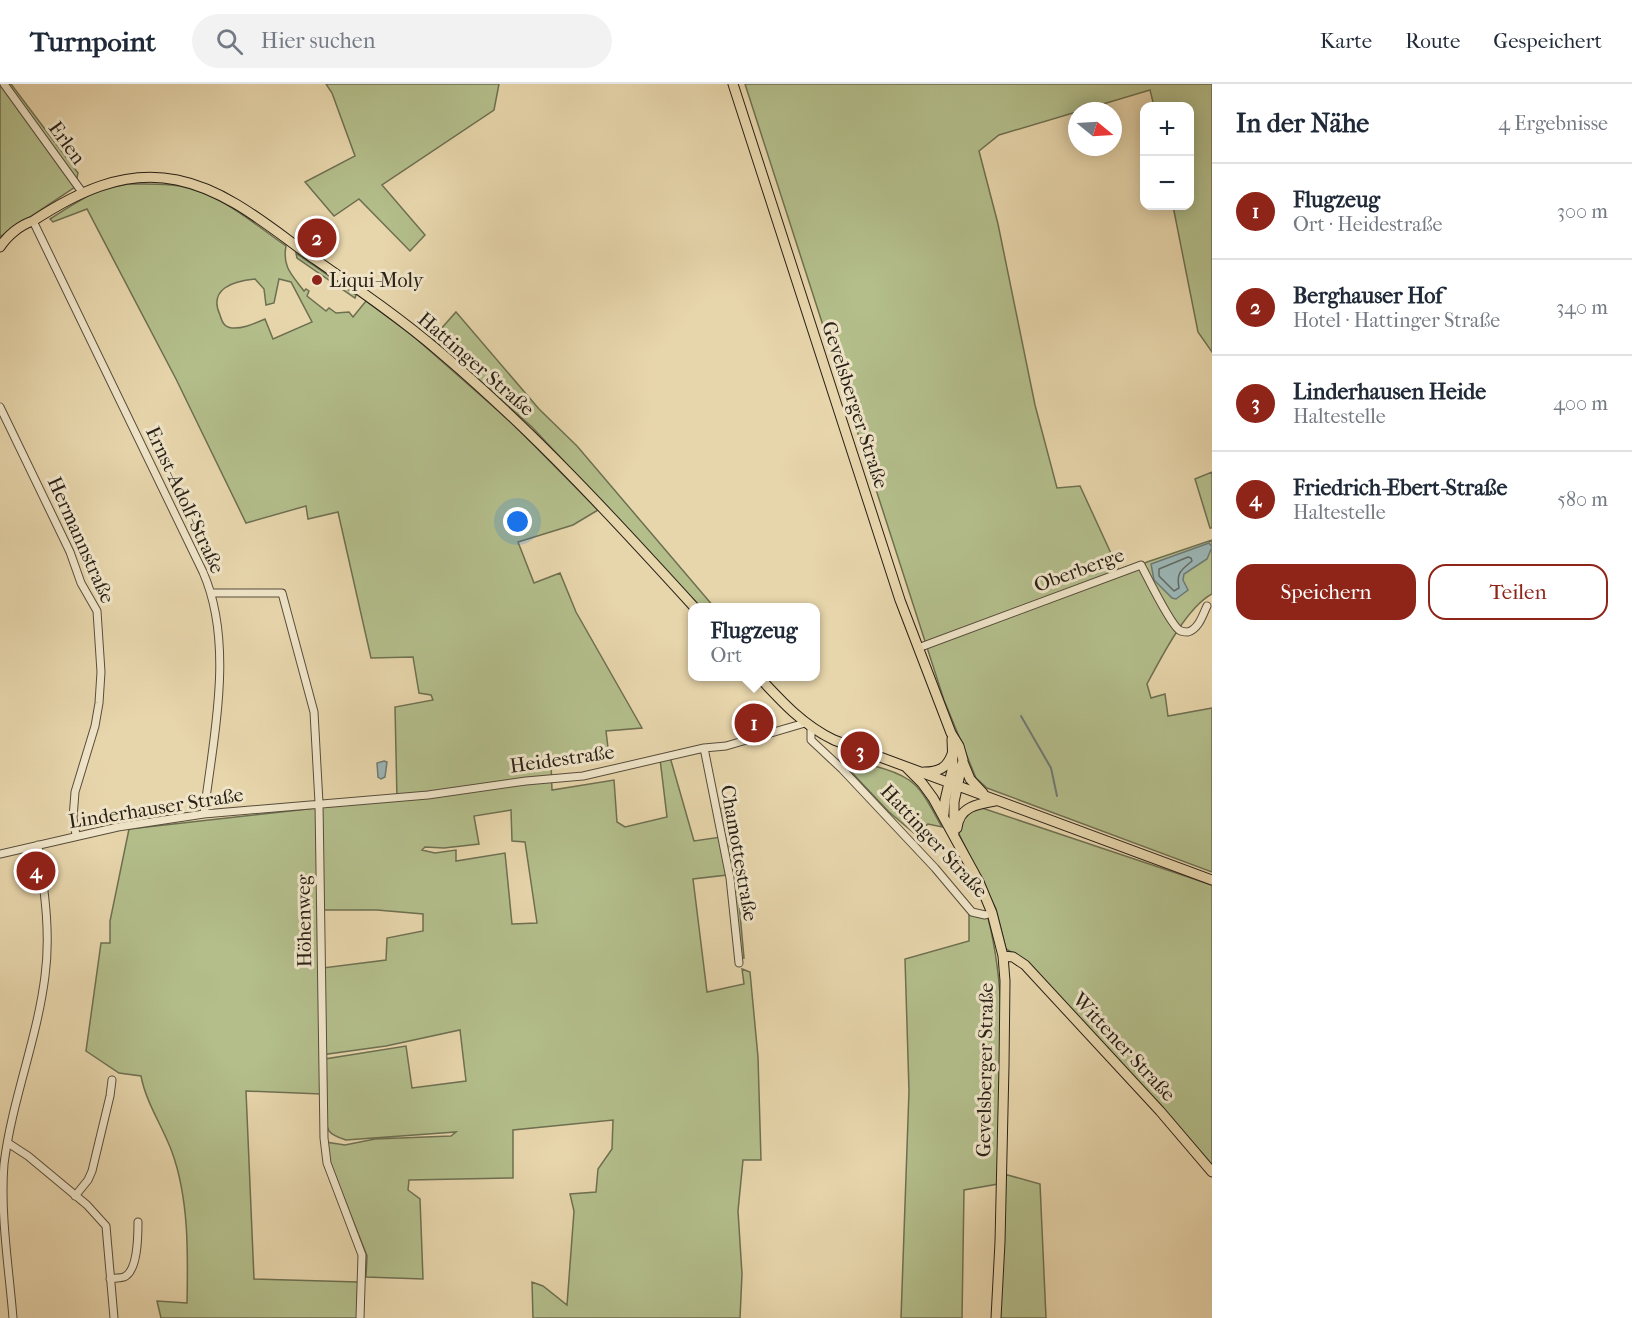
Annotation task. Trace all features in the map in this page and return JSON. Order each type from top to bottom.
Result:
[{"type":"main road","name":"Gevelsberger Straße","points":[[733,84],[884,551],[918,648],[951,733],[959,746],[963,760],[953,784],[944,817]]},
{"type":"main road","name":"Hattinger Straße","points":[[0,247],[7,245],[27,229],[33,221],[82,192],[126,179],[148,177],[176,180],[204,187],[232,201],[335,273],[439,352],[474,382],[556,460],[690,603]]},
{"type":"main road","name":"Hattinger Straße","points":[[763,681],[788,709],[808,725],[860,751],[1212,880]]},
{"type":"main road","name":"Gevelsberger Straße","points":[[951,733],[956,838]]},
{"type":"main road","points":[[919,772],[932,772],[945,767],[953,752]]},
{"type":"main road","points":[[963,760],[976,787],[991,799]]},
{"type":"main road","name":"Gevelsberger Straße","points":[[906,767],[922,783],[944,817],[979,882],[992,913],[1003,956],[1005,981],[1004,1088],[996,1318]]},
{"type":"main road","name":"Hattinger Straße","points":[[956,838],[957,822],[965,810],[991,799]]},
{"type":"main road","name":"Wittener Straße","points":[[1003,956],[1017,959],[1030,971],[1160,1111],[1212,1172]]},
{"type":"street","name":"Erlen","points":[[4,84],[82,192]]},
{"type":"street","name":"Ernst-Adolf-Straße","points":[[33,221],[203,572],[211,593],[218,639],[219,680],[204,814]]},
{"type":"street","name":"Hermannstraße","points":[[0,407],[70,552],[81,583],[97,611],[101,672],[99,703],[75,792],[73,818],[76,835]]},
{"type":"street","name":"Oberberge","points":[[918,648],[1140,565],[1164,608],[1181,631],[1189,632],[1195,628],[1207,606]]},
{"type":"street","name":"Höhenweg","points":[[211,593],[282,593],[314,712],[319,803],[324,1138],[327,1162],[362,1254],[360,1318]]},
{"type":"street","name":"Heidestraße","points":[[319,803],[428,795],[526,781],[583,776],[704,748],[726,746],[808,725]]},
{"type":"street","name":"Hattinger Straße","points":[[808,725],[811,740],[834,761],[935,868],[972,912],[985,915],[992,913]]},
{"type":"street","name":"Chamottestraße","points":[[704,748],[730,878],[739,963]]},
{"type":"street","name":"Linderhauser Straße","points":[[0,854],[118,827],[204,814],[319,803]]},
{"type":"street","points":[[13,1318],[3,1208],[4,1172],[8,1143],[37,1022],[45,975],[46,911],[38,845]]},
{"type":"street","points":[[75,1196],[92,1171],[112,1080]]},
{"type":"street","points":[[8,1143],[28,1156],[96,1214],[106,1226],[114,1318]]},
{"type":"street","points":[[110,1279],[125,1277],[130,1272],[138,1245],[138,1222]]},
{"type":"green space","points":[[0,84],[11,84],[78,173],[75,187],[0,237]]},
{"type":"green space","points":[[326,84],[499,84],[494,110],[382,185],[425,235],[410,251],[359,199],[334,216],[305,182],[355,156],[332,93]]},
{"type":"green space","points":[[745,84],[1212,84],[1212,352],[1198,332],[1174,210],[1194,210],[1194,102],[1153,102],[1150,90],[1110,102],[1068,102],[1068,114],[999,135],[979,151],[998,224],[1035,405],[1057,488],[1080,486],[1121,575],[1147,562],[1212,540],[1212,594],[1193,610],[1184,622],[1147,684],[1151,698],[1165,694],[1168,716],[1212,708],[1212,872],[987,788],[976,778],[944,700]]},
{"type":"green space","points":[[128,184],[180,186],[223,202],[236,210],[286,246],[287,265],[304,291],[306,289],[309,291],[307,296],[326,311],[329,308],[336,313],[349,312],[353,317],[366,301],[412,335],[512,423],[598,510],[573,525],[518,542],[534,583],[560,573],[576,612],[642,728],[606,731],[609,756],[551,762],[552,790],[614,780],[617,822],[625,827],[667,817],[660,759],[670,757],[694,841],[721,837],[727,875],[693,879],[707,992],[744,984],[742,969],[750,972],[758,1057],[761,1160],[743,1160],[738,1211],[742,1274],[740,1318],[533,1318],[532,1282],[543,1286],[567,1305],[574,1211],[570,1194],[596,1192],[598,1169],[612,1149],[613,1120],[513,1130],[513,1178],[409,1180],[408,1190],[420,1199],[423,1279],[366,1277],[367,1256],[329,1160],[325,1142],[345,1145],[375,1139],[451,1136],[456,1132],[346,1140],[335,1136],[326,1124],[325,1059],[406,1046],[412,1088],[466,1081],[460,1030],[386,1046],[321,1055],[321,1094],[246,1091],[254,1279],[358,1282],[357,1318],[161,1318],[157,1301],[187,1303],[186,1227],[178,1170],[143,1086],[141,1076],[119,1073],[86,1051],[101,943],[110,943],[110,921],[129,829],[397,799],[395,707],[433,700],[431,695],[419,693],[413,657],[371,658],[338,512],[308,519],[306,506],[246,523],[176,379],[87,209],[53,222],[50,219],[87,197],[105,189]],"holes":[[[255,279],[264,289],[266,305],[274,303],[279,279],[291,282],[312,322],[273,339],[265,319],[241,328],[225,325],[217,306],[220,293],[231,284]],[[511,810],[512,841],[525,842],[537,923],[512,924],[505,853],[456,861],[456,850],[435,853],[422,850],[425,847],[444,848],[479,844],[474,816]],[[322,910],[377,910],[423,914],[423,931],[387,938],[386,960],[323,968]]]},
{"type":"green space","points":[[296,253],[356,295],[355,298],[297,258]]},
{"type":"green space","points":[[456,312],[539,409],[577,446],[711,603],[696,603],[532,427],[432,339]]},
{"type":"green space","points":[[1212,472],[1212,528],[1210,528],[1195,479]]},
{"type":"green space","points":[[840,760],[885,769],[909,780],[924,795],[942,827],[928,824],[914,833],[889,812]]},
{"type":"green space","points":[[728,807],[729,811],[724,813],[737,880],[744,958],[741,958],[718,809]]},
{"type":"green space","points":[[982,808],[1212,885],[1212,1168],[1017,955],[1006,949],[996,909],[959,834],[959,825],[969,811]]},
{"type":"green space","points":[[972,913],[988,918],[999,984],[1002,1084],[998,1184],[964,1190],[962,1318],[901,1318],[909,1091],[905,959],[969,941],[969,915]]},
{"type":"green space","points":[[1004,1174],[1040,1184],[1046,1318],[1000,1318]]},
{"type":"water","points":[[1209,543],[1212,547],[1207,559],[1184,574],[1183,580],[1188,590],[1176,599],[1172,598],[1154,580],[1151,564]]},
{"type":"water","points":[[387,762],[385,777],[381,779],[378,777],[377,763]]},
{"type":"waterway","points":[[1021,716],[1051,768],[1057,796]]},
{"type":"place","name":"Berghauser Hof","points":[[317,238]]},
{"type":"place","name":"Liqui-Moly","points":[[317,280]]},
{"type":"place","name":"Flugzeug","points":[[754,723]]},
{"type":"place","name":"Linderhausen Heide","points":[[860,751]]},
{"type":"place","name":"Friedrich-Ebert-Straße","points":[[36,871]]}]
